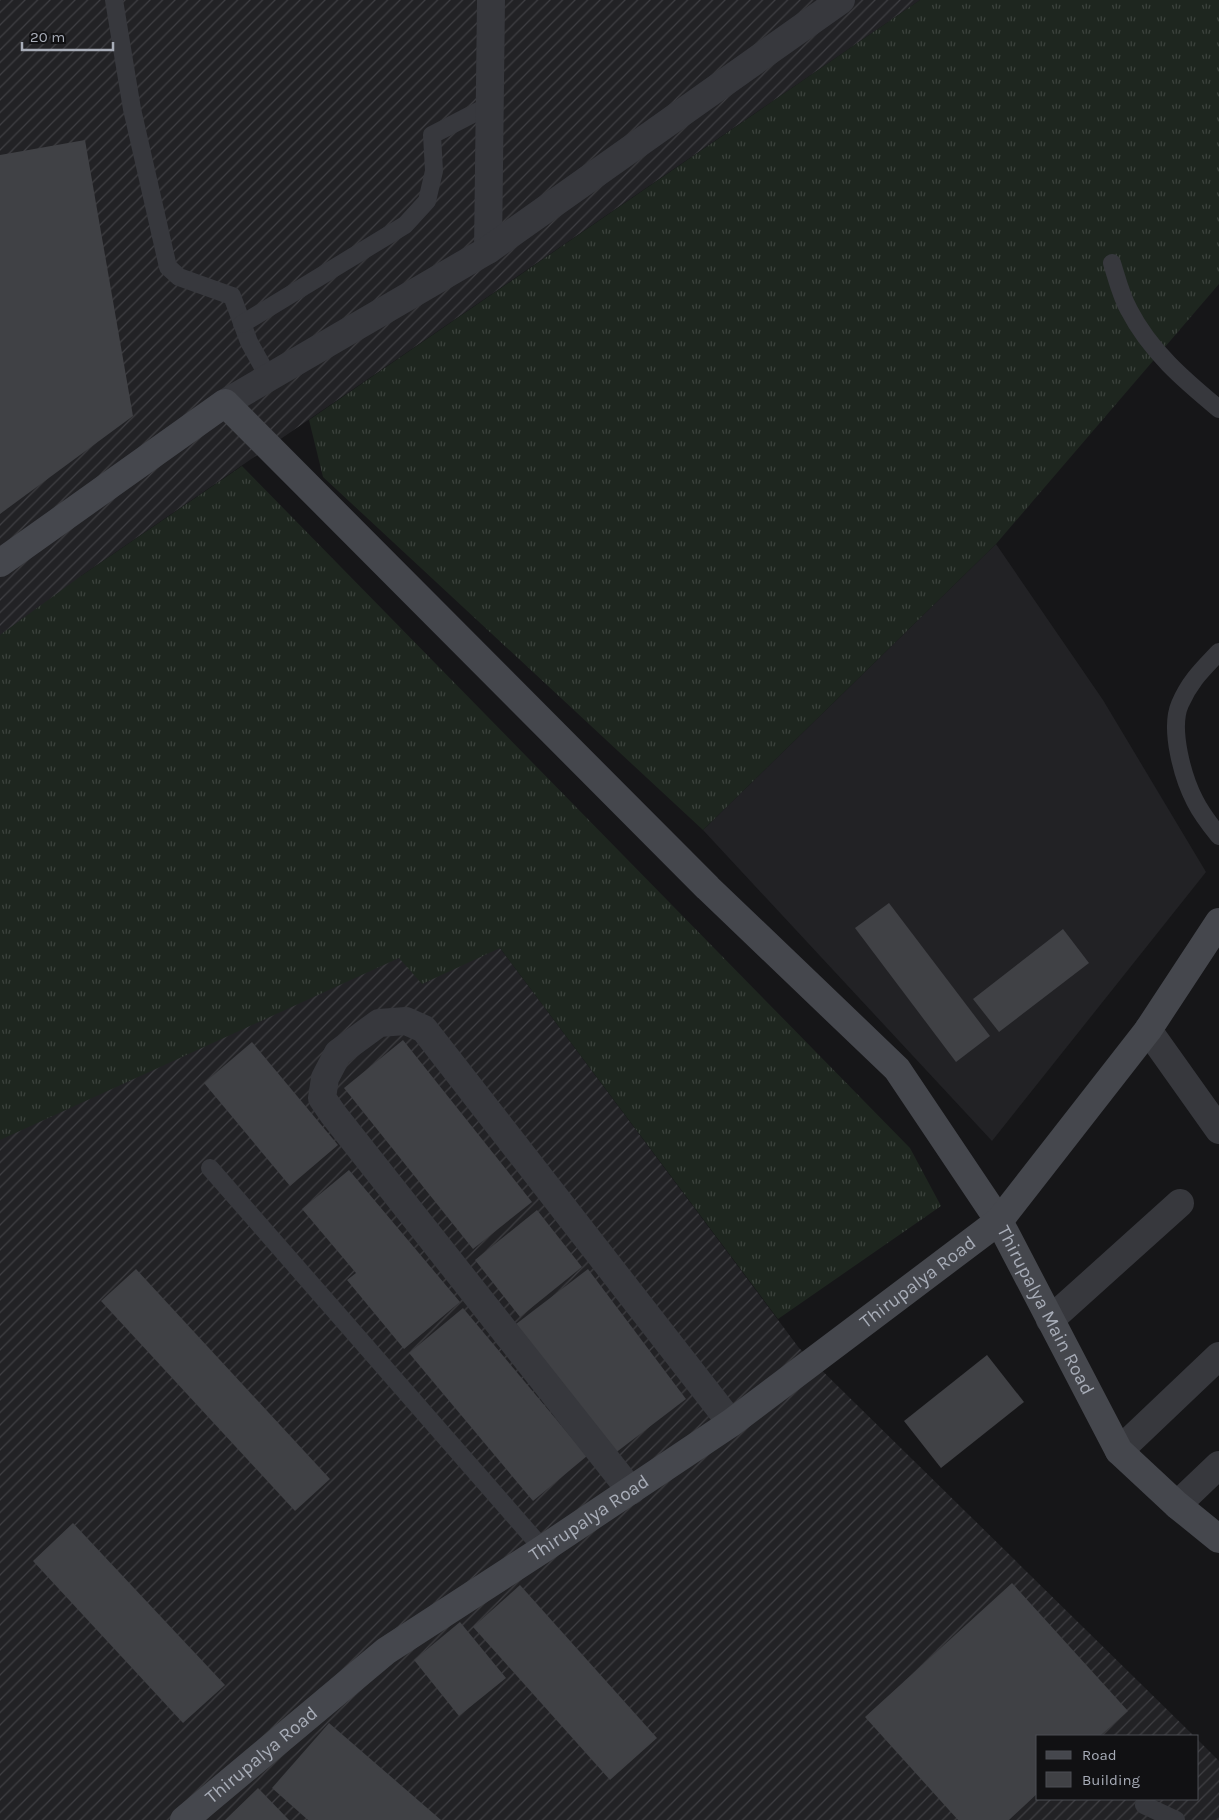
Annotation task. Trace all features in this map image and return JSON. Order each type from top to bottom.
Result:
[{"type":"street","points":[[488,250],[491,0]]},
{"type":"street","points":[[0,563],[225,403],[488,250],[841,0]]},
{"type":"street","points":[[225,403],[708,888],[897,1069],[998,1221]]},
{"type":"street","name":"Thirupalya Main Road","points":[[1219,922],[1148,1030],[998,1221],[1119,1451],[1178,1506],[1219,1539]]},
{"type":"street","points":[[631,1491],[322,1098],[325,1078],[338,1053],[379,1023],[406,1021],[424,1029],[731,1423]]},
{"type":"street","points":[[1148,1030],[1219,1130]]},
{"type":"street","points":[[1050,1320],[1180,1203]]},
{"type":"street","name":"Thirupalya Road","points":[[184,1820],[386,1651],[631,1491],[731,1423],[998,1221]]},
{"type":"street","points":[[1119,1451],[1219,1356]]},
{"type":"street","points":[[1178,1506],[1219,1465]]},
{"type":"lane","points":[[114,0],[132,109],[168,266],[178,277],[232,296],[248,342],[269,378]]},
{"type":"lane","points":[[242,324],[405,225],[428,202],[434,171],[432,135],[490,105]]},
{"type":"lane","points":[[1112,263],[1128,310],[1151,345],[1183,378],[1219,409]]},
{"type":"lane","points":[[1219,652],[1197,674],[1179,706],[1176,737],[1195,802],[1219,836]]},
{"type":"lane","points":[[210,1168],[543,1549]]},
{"type":"lane","points":[[1144,1805],[1176,1820]]},
{"type":"shaded area","points":[[0,0],[920,0],[81,576],[500,948],[799,1348],[1193,1735],[1036,1735],[1036,1800],[1199,1800],[1199,1741],[1219,1761],[1219,1820],[0,1820]]},
{"type":"shaded area","points":[[996,544],[1103,700],[1206,872],[992,1141],[703,830]]},
{"type":"green space","points":[[920,0],[1219,0],[1219,284],[996,544],[703,830],[323,477],[309,420]]},
{"type":"green space","points":[[242,466],[910,1148],[941,1206],[778,1319],[500,948],[422,984],[399,958],[0,1140],[0,635],[81,576]]},
{"type":"building","points":[[85,140],[133,416],[0,514],[0,155]]},
{"type":"building","points":[[889,903],[990,1036],[956,1062],[855,928]]},
{"type":"building","points":[[1063,929],[1089,963],[999,1032],[973,999]]},
{"type":"building","points":[[403,1040],[532,1202],[473,1249],[344,1088]]},
{"type":"building","points":[[252,1042],[338,1145],[290,1186],[204,1083]]},
{"type":"building","points":[[349,1170],[460,1302],[404,1349],[347,1280],[356,1273],[302,1209]]},
{"type":"building","points":[[537,1210],[582,1267],[520,1317],[475,1260]]},
{"type":"building","points":[[136,1269],[330,1479],[295,1511],[101,1301]]},
{"type":"building","points":[[588,1269],[686,1399],[614,1454],[516,1324]]},
{"type":"building","points":[[463,1308],[587,1456],[533,1501],[409,1353]]},
{"type":"building","points":[[987,1355],[1024,1402],[941,1468],[904,1421]]},
{"type":"building","points":[[73,1523],[225,1685],[183,1723],[33,1561]]},
{"type":"building","points":[[1012,1583],[1128,1711],[1101,1735],[1036,1735],[1036,1795],[1009,1820],[958,1820],[865,1717]]},
{"type":"building","points":[[520,1585],[657,1738],[610,1780],[473,1627]]},
{"type":"building","points":[[460,1622],[506,1678],[459,1716],[414,1660]]},
{"type":"building","points":[[329,1723],[441,1820],[308,1820],[272,1788]]},
{"type":"building","points":[[258,1788],[289,1820],[225,1820]]}]
